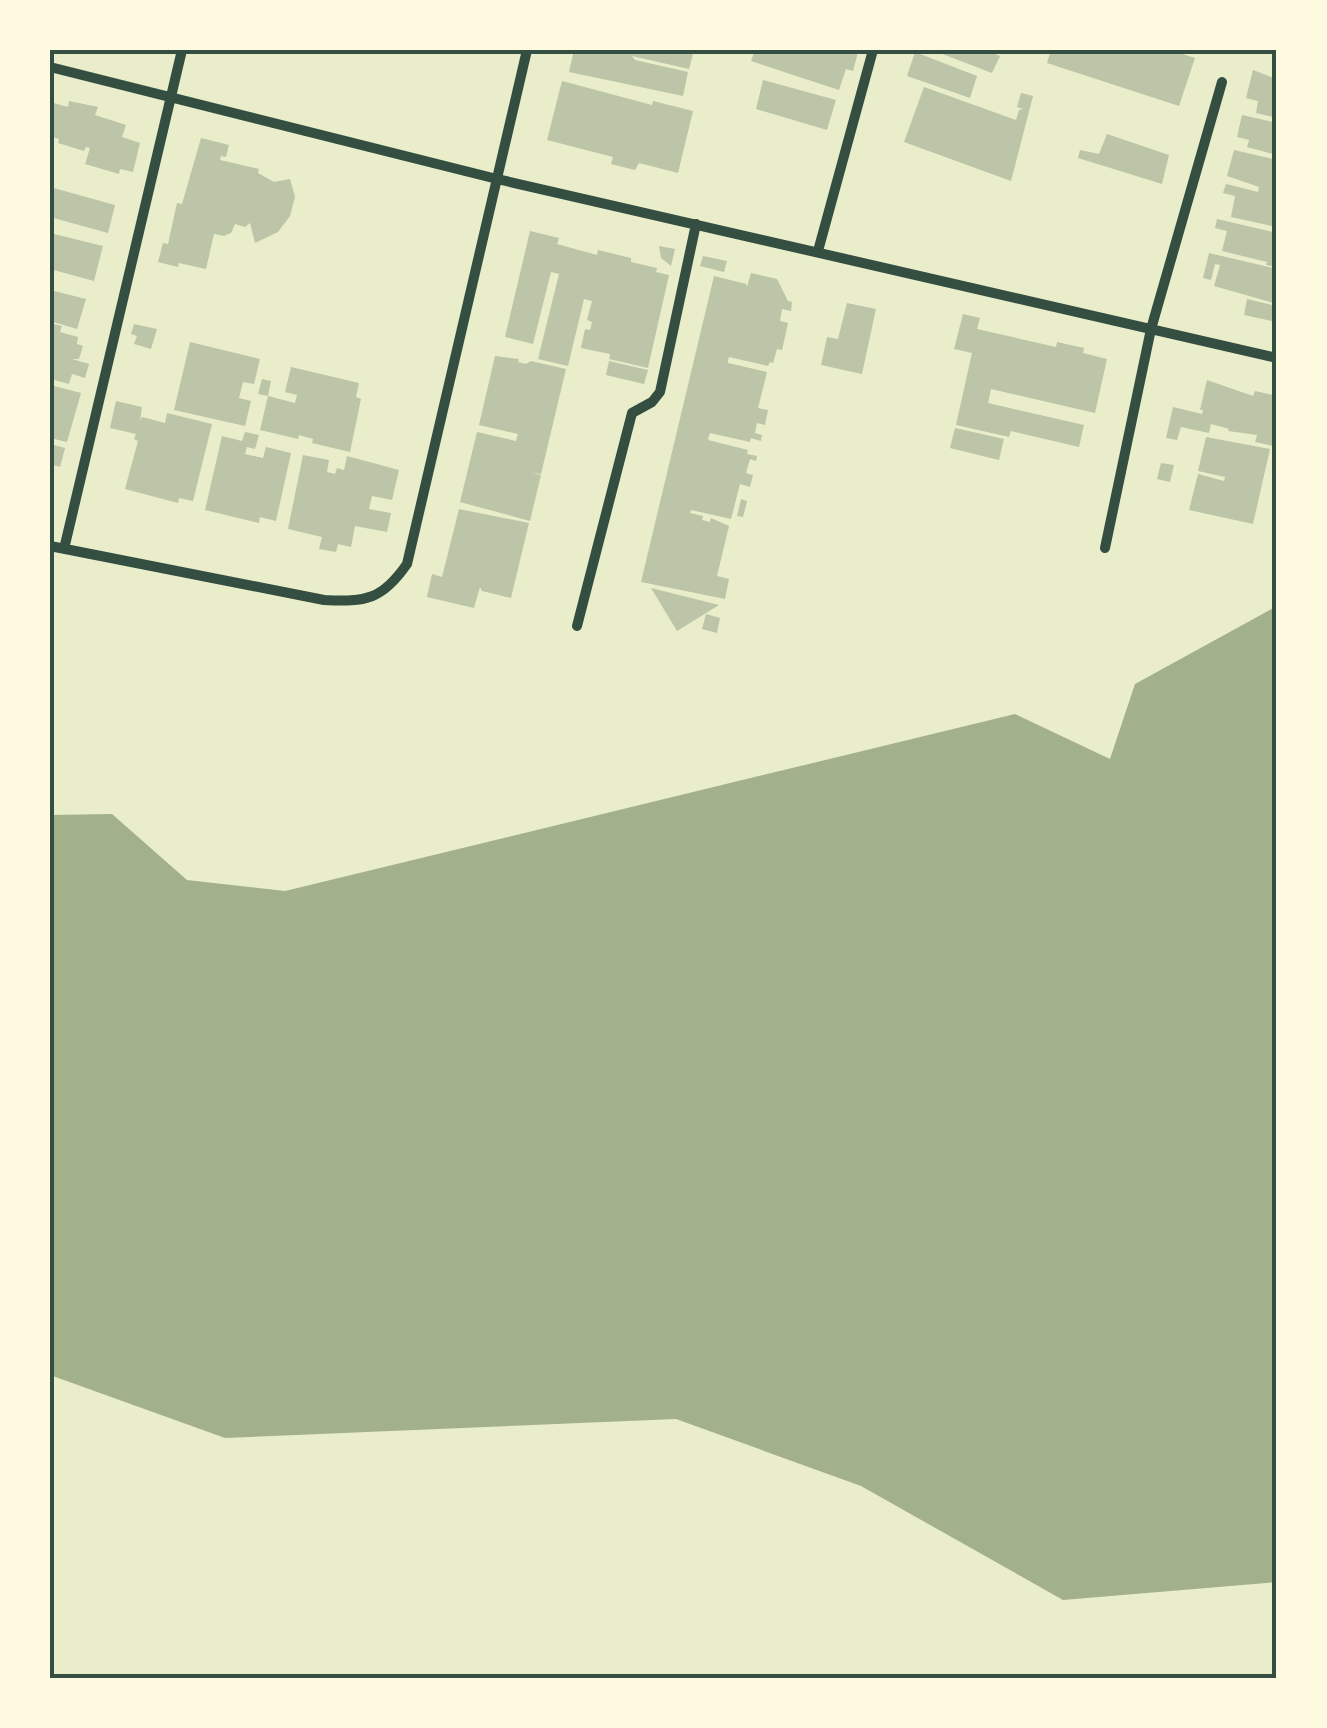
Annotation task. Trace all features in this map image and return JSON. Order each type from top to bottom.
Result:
[{"type":"street","points":[[64,548],[182,50]]},
{"type":"street","points":[[50,546],[324,600],[353,602],[378,596],[407,564],[527,50]]},
{"type":"street","points":[[818,251],[873,50]]},
{"type":"street","points":[[50,66],[497,179],[1277,358]]},
{"type":"street","points":[[1104,548],[1151,329],[1222,82]]},
{"type":"street","points":[[577,626],[632,414],[660,392],[696,224]]},
{"type":"shaded area","points":[[1277,606],[1277,1582],[1063,1600],[861,1486],[676,1419],[225,1438],[50,1375],[50,815],[112,814],[187,880],[285,891],[1015,714],[1110,759],[1135,684]]},
{"type":"building","points":[[574,50],[694,50],[689,69],[632,56],[635,60],[688,72],[683,96],[569,72]]},
{"type":"building","points":[[755,50],[858,52],[853,71],[846,69],[839,90],[751,61]]},
{"type":"building","points":[[932,50],[985,50],[1000,56],[992,73]]},
{"type":"building","points":[[1051,50],[1170,50],[1195,58],[1179,106],[1047,63]]},
{"type":"building","points":[[915,52],[977,76],[970,98],[907,76]]},
{"type":"building","points":[[1253,70],[1277,79],[1277,118],[1256,113],[1258,101],[1246,98]]},
{"type":"building","points":[[763,80],[836,100],[827,130],[756,109]]},
{"type":"building","points":[[562,81],[652,105],[653,101],[693,111],[678,173],[639,163],[635,170],[611,164],[613,157],[547,140]]},
{"type":"building","points":[[924,87],[1016,120],[1023,109],[1017,107],[1021,93],[1033,96],[1011,181],[904,142]]},
{"type":"building","points":[[69,101],[98,107],[95,115],[126,125],[122,137],[140,143],[133,172],[120,169],[119,174],[85,164],[90,148],[84,151],[58,143],[59,139],[50,136],[50,102],[68,107]]},
{"type":"building","points":[[1242,115],[1277,123],[1277,155],[1247,147],[1249,140],[1237,137]]},
{"type":"building","points":[[1107,134],[1169,155],[1162,184],[1078,158],[1080,150],[1099,154]]},
{"type":"building","points":[[201,138],[229,145],[226,157],[221,156],[220,160],[259,169],[258,173],[274,182],[290,179],[295,197],[290,216],[278,232],[255,243],[250,223],[245,227],[235,224],[231,233],[224,236],[214,234],[206,269],[158,262],[163,243],[168,244],[177,203],[182,204]]},
{"type":"building","points":[[1234,150],[1277,160],[1277,227],[1231,217],[1235,196],[1223,193],[1226,184],[1258,192],[1259,187],[1227,176]]},
{"type":"building","points":[[50,187],[115,205],[108,233],[50,217]]},
{"type":"building","points":[[1217,219],[1277,233],[1277,267],[1222,251],[1227,231],[1215,228]]},
{"type":"building","points":[[530,231],[559,238],[557,244],[597,255],[598,250],[631,258],[631,262],[669,275],[648,368],[581,348],[585,329],[590,330],[592,322],[587,320],[592,301],[584,299],[568,366],[538,359],[559,274],[551,272],[533,344],[505,337]]},
{"type":"building","points":[[50,233],[103,246],[94,281],[50,269]]},
{"type":"building","points":[[659,246],[675,249],[671,266],[661,258]]},
{"type":"building","points":[[1209,253],[1277,269],[1277,304],[1214,286],[1220,265],[1215,264],[1211,280],[1203,278]]},
{"type":"building","points":[[703,256],[727,261],[724,272],[700,266]]},
{"type":"building","points":[[751,273],[777,279],[792,302],[791,311],[782,309],[780,321],[788,323],[782,350],[777,349],[773,363],[768,366],[729,357],[728,360],[767,372],[758,408],[768,410],[765,425],[757,423],[755,433],[762,435],[761,441],[710,433],[708,440],[757,456],[756,461],[750,459],[746,473],[753,475],[750,487],[740,484],[731,519],[691,510],[690,513],[729,526],[717,576],[729,579],[725,599],[641,582],[714,276],[747,287]]},
{"type":"building","points":[[50,290],[86,299],[77,329],[50,321]]},
{"type":"building","points":[[1247,299],[1276,306],[1272,321],[1244,315]]},
{"type":"building","points":[[847,303],[876,309],[862,374],[821,365],[827,337],[838,339]]},
{"type":"building","points":[[963,314],[980,318],[977,329],[1056,347],[1057,342],[1084,348],[1083,353],[1107,359],[1095,413],[991,389],[988,403],[1084,425],[1079,447],[1011,431],[1009,437],[956,425],[972,353],[954,349]]},
{"type":"building","points":[[50,323],[62,326],[60,332],[78,337],[77,344],[83,346],[79,359],[72,359],[89,364],[85,378],[72,374],[69,384],[51,379]]},
{"type":"building","points":[[134,324],[157,329],[151,349],[134,344]]},
{"type":"building","points":[[190,342],[260,359],[254,384],[243,382],[239,398],[251,401],[245,426],[174,410]]},
{"type":"building","points":[[495,356],[566,369],[541,474],[532,473],[541,475],[530,521],[460,502],[477,432],[516,441],[518,434],[479,425]]},
{"type":"building","points":[[609,361],[648,370],[644,384],[606,375]]},
{"type":"building","points":[[291,367],[359,383],[356,397],[361,399],[350,452],[312,443],[313,439],[299,435],[298,439],[260,430],[268,396],[295,403],[297,395],[285,392]]},
{"type":"building","points":[[262,379],[271,381],[268,396],[258,394]]},
{"type":"building","points":[[1207,380],[1253,396],[1255,391],[1277,396],[1277,447],[1255,442],[1257,435],[1211,424],[1209,433],[1181,427],[1177,440],[1166,438],[1173,407],[1202,414]]},
{"type":"building","points":[[50,385],[81,393],[67,442],[50,438]]},
{"type":"building","points":[[116,401],[142,407],[140,421],[142,417],[165,423],[167,413],[212,424],[193,501],[179,498],[178,503],[125,489],[138,441],[134,439],[136,434],[110,428]]},
{"type":"building","points":[[955,428],[1004,439],[999,460],[950,448]]},
{"type":"building","points":[[245,432],[259,435],[255,449],[247,447],[245,454],[263,458],[266,447],[291,453],[276,521],[260,517],[259,523],[205,510],[222,436],[242,441]]},
{"type":"building","points":[[1206,437],[1270,449],[1253,524],[1189,510],[1198,474],[1224,481],[1225,477],[1198,471]]},
{"type":"building","points":[[50,444],[65,448],[60,467],[50,464]]},
{"type":"building","points":[[303,455],[329,460],[327,472],[335,474],[337,468],[344,470],[347,456],[399,470],[392,500],[372,496],[369,509],[391,513],[387,532],[355,526],[351,547],[338,544],[336,552],[319,549],[322,537],[288,529]]},
{"type":"building","points":[[1161,463],[1174,465],[1170,482],[1157,479]]},
{"type":"building","points":[[741,499],[747,501],[743,517],[737,516]]},
{"type":"building","points":[[459,509],[529,523],[511,598],[482,591],[480,587],[474,608],[427,597],[432,574],[442,577]]},
{"type":"building","points":[[651,588],[719,605],[677,631]]},
{"type":"building","points":[[706,614],[720,618],[717,633],[702,629]]}]
